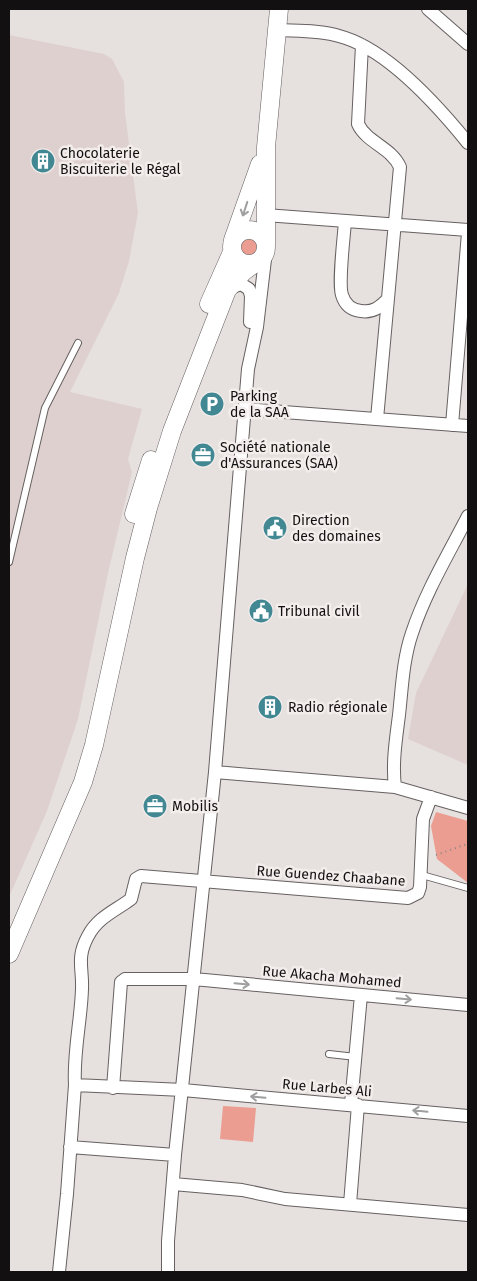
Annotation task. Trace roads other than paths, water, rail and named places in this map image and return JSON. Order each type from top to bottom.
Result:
[{"type":"main road","points":[[9,954],[83,782],[94,745],[135,558],[148,508],[172,432],[227,290],[247,254],[264,214],[266,147],[279,9]]},
{"type":"main road","points":[[247,254],[242,218],[266,147]]},
{"type":"main road","points":[[9,924],[71,780],[83,742],[123,555],[142,485],[174,394],[222,272],[247,254]]},
{"type":"street","points":[[428,9],[468,44]]},
{"type":"street","points":[[278,30],[336,35],[362,44],[419,88],[468,143]]},
{"type":"street","points":[[362,44],[358,124],[362,132],[396,157],[400,167],[377,419]]},
{"type":"street","points":[[264,214],[468,231],[452,424]]},
{"type":"street","points":[[345,221],[341,293],[347,305],[354,310],[367,312],[380,308],[388,299]]},
{"type":"street","points":[[168,1272],[175,1156],[215,772],[245,409],[251,296],[247,254]]},
{"type":"street","points":[[247,254],[258,327],[248,369]]},
{"type":"street","points":[[227,290],[234,285],[242,284],[249,289]]},
{"type":"street","points":[[245,409],[468,426]]},
{"type":"street","points":[[395,787],[393,771],[395,745],[404,668],[412,633],[440,567],[468,516]]},
{"type":"street","points":[[215,772],[395,787],[468,808]]},
{"type":"street","name":"Rue Guendez Chaabane","points":[[204,882],[408,898],[418,893],[422,875],[422,827],[431,797]]},
{"type":"street","points":[[59,1272],[82,989],[80,962],[88,936],[109,912],[131,899],[136,879],[141,876],[204,882]]},
{"type":"street","name":"Rue Akacha Mohamed","points":[[113,1088],[122,982],[124,979],[194,979],[468,1005]]},
{"type":"street","points":[[350,1204],[356,1056],[361,995]]},
{"type":"street","name":"Rue Larbes Ali","points":[[75,1085],[183,1090],[468,1116]]},
{"type":"street","points":[[70,1147],[175,1156]]},
{"type":"street","points":[[173,1184],[242,1190],[285,1199],[468,1215]]},
{"type":"lane","points":[[9,562],[45,408],[78,343]]},
{"type":"lane","points":[[422,875],[468,888]]},
{"type":"lane","points":[[330,1054],[356,1056]]},
{"type":"place","name":"Chocolaterie Biscuiterie le Régal","points":[[43,161]]},
{"type":"place","name":"Parking de la SAA","points":[[212,404]]},
{"type":"place","name":"Société nationale d'Assurances (SAA)","points":[[203,455]]},
{"type":"place","name":"Direction des domaines","points":[[275,528]]},
{"type":"place","name":"Tribunal civil","points":[[261,611]]},
{"type":"place","name":"Radio régionale","points":[[270,707]]},
{"type":"place","name":"Mobilis","points":[[155,806]]}]
